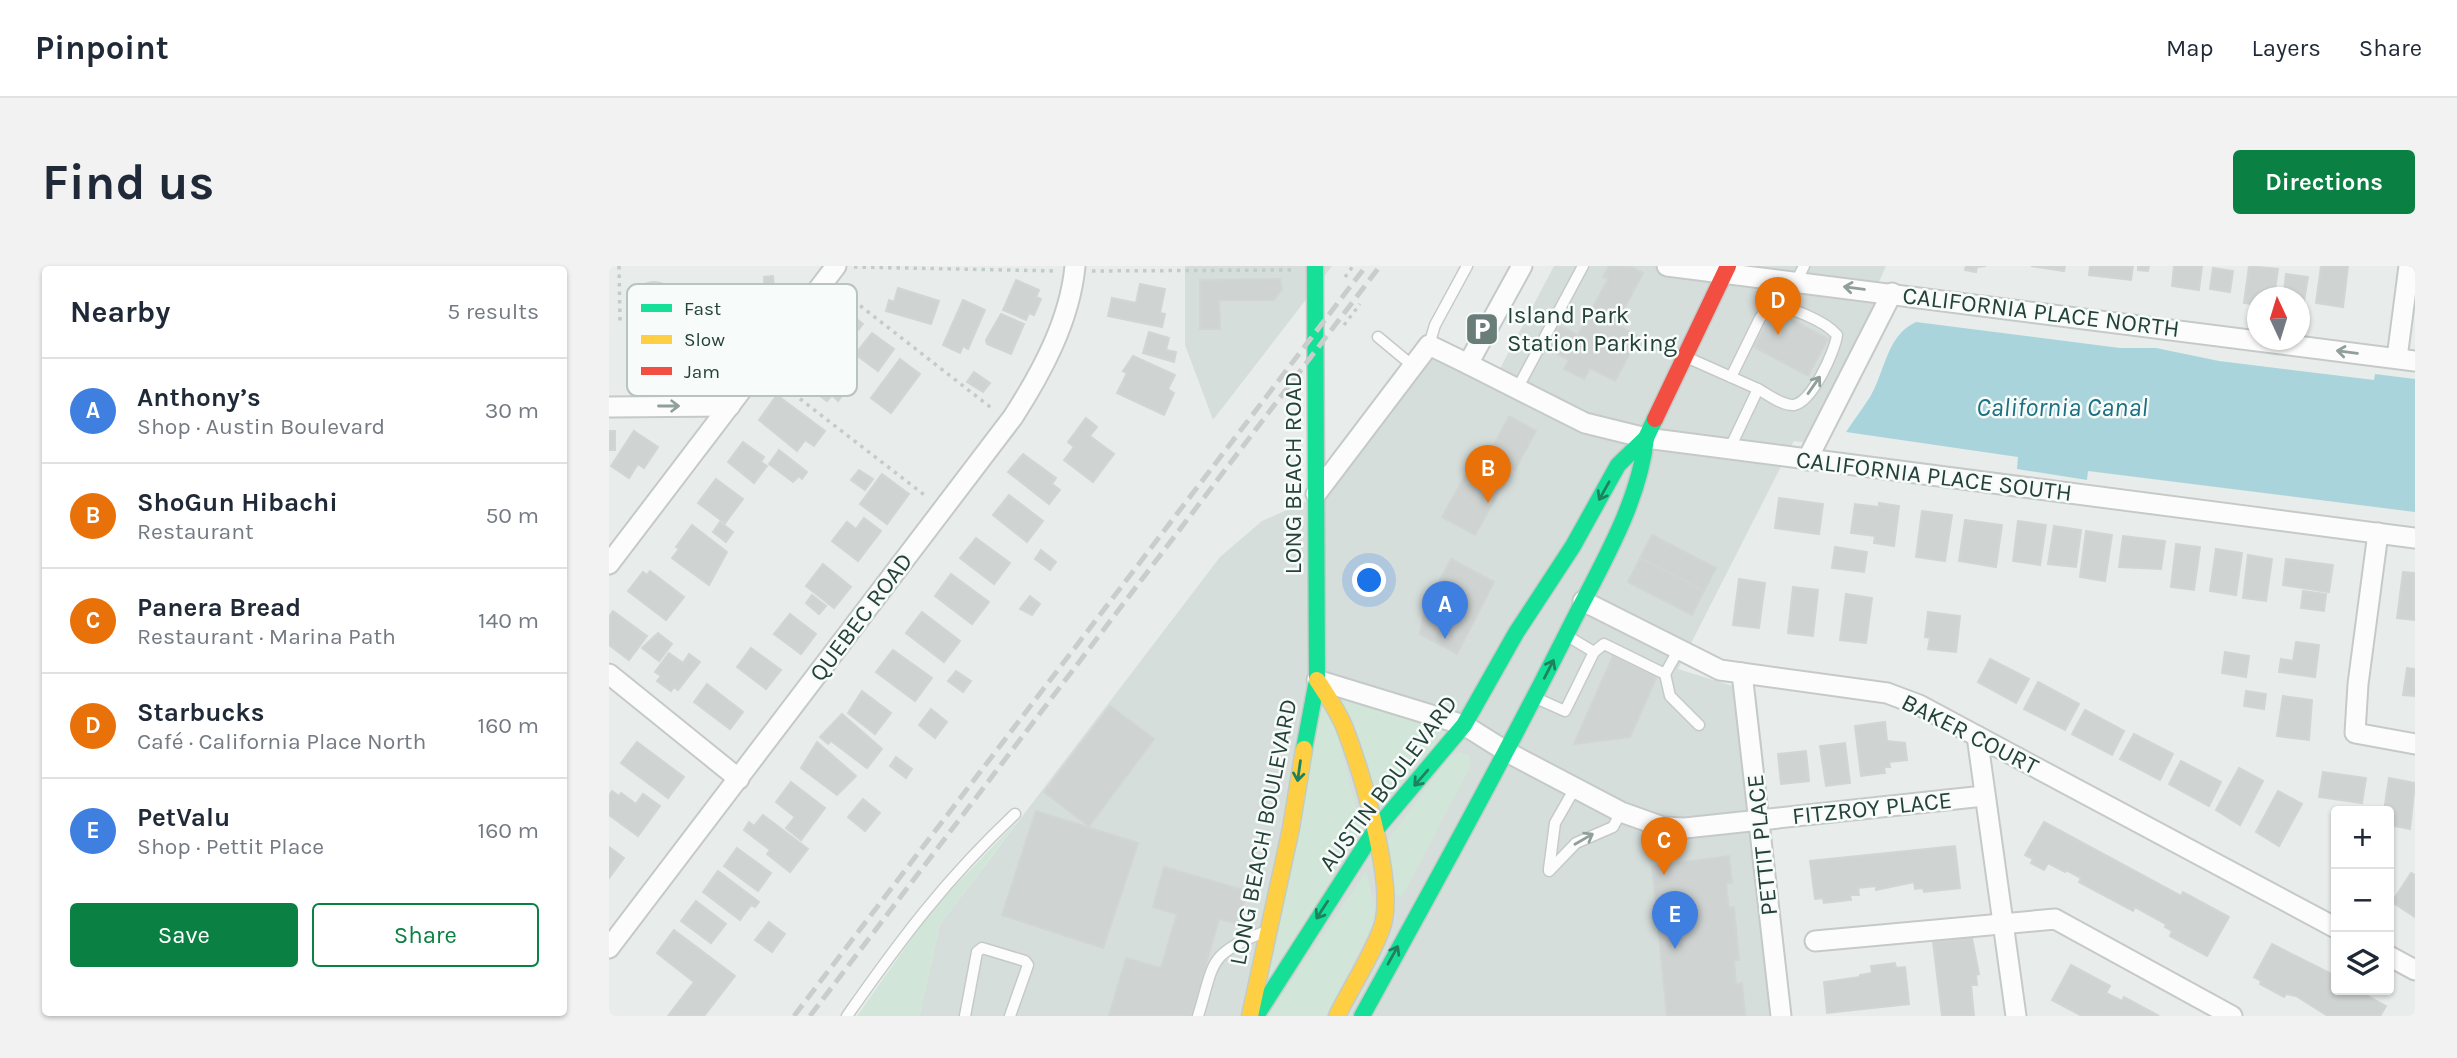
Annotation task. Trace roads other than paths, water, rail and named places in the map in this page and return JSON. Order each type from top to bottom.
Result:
[{"type":"main road","name":"LONG BEACH ROAD","points":[[1315,268],[1317,680]]},
{"type":"main road","name":"AUSTIN BOULEVARD","points":[[1362,1016],[1507,752],[1610,547],[1643,467],[1646,438],[1729,268]]},
{"type":"main road","name":"AUSTIN BOULEVARD","points":[[1256,1016],[1373,832],[1464,725],[1516,633],[1573,546],[1618,465],[1646,438]]},
{"type":"main road","name":"LONG BEACH BOULEVARD","points":[[1317,680],[1343,726],[1373,832],[1385,892],[1384,921],[1337,1016]]},
{"type":"main road","name":"LONG BEACH BOULEVARD","points":[[1250,1016],[1292,826],[1305,728],[1317,680]]},
{"type":"street","points":[[1468,364],[1522,266]]},
{"type":"street","name":"CALIFORNIA PLACE NORTH","points":[[1667,266],[1801,273],[1892,293],[2406,359]]},
{"type":"street","points":[[2406,359],[2409,266]]},
{"type":"street","name":"QUEBEC ROAD","points":[[609,948],[1009,422],[1039,377],[1055,339],[1075,269]]},
{"type":"street","points":[[1807,460],[1892,293]]},
{"type":"street","name":"CALIFORNIA PLACE SOUTH","points":[[1429,345],[1585,422],[1646,438],[2415,538]]},
{"type":"street","points":[[1316,494],[1429,345]]},
{"type":"street","points":[[609,564],[738,396]]},
{"type":"street","points":[[609,407],[730,407]]},
{"type":"street","points":[[2378,534],[2357,692],[2355,733],[2415,744]]},
{"type":"street","name":"BAKER COURT","points":[[1583,601],[1720,670],[1887,693],[1919,705],[2331,925]]},
{"type":"street","name":"PETTIT PLACE","points":[[1742,673],[1781,1016]]},
{"type":"street","points":[[609,674],[739,779]]},
{"type":"street","name":"FITZROY PLACE","points":[[1317,680],[1464,725],[1507,752],[1621,812],[1672,829],[1984,796]]},
{"type":"street","points":[[1977,736],[2016,1016]]},
{"type":"street","points":[[1815,942],[2055,919],[2232,1016]]},
{"type":"street","points":[[2394,959],[2415,970]]},
{"type":"lane","points":[[1429,345],[1434,325],[1467,266]]},
{"type":"lane","points":[[1517,389],[1583,266]]},
{"type":"lane","points":[[1685,357],[1790,405],[1800,402],[1817,384],[1837,335],[1832,329],[1793,311],[1770,305],[1760,318],[1731,377]]},
{"type":"lane","points":[[1378,337],[1413,366]]},
{"type":"lane","points":[[1729,450],[1758,389]]},
{"type":"lane","points":[[1566,635],[1594,652]]},
{"type":"lane","points":[[1535,697],[1565,711],[1594,652],[1604,644],[1665,674]]},
{"type":"lane","points":[[1679,649],[1665,674],[1669,696],[1699,725]]},
{"type":"lane","points":[[1575,788],[1555,823],[1549,871],[1576,843],[1613,827],[1621,812]]},
{"type":"lane","points":[[847,1016],[913,922],[965,861],[1016,814]]},
{"type":"lane","points":[[1198,1016],[1216,958],[1229,946],[1267,930]]},
{"type":"lane","points":[[965,1016],[977,952],[982,948],[1025,961],[1028,965],[1010,1016]]},
{"type":"water","name":"California Canal","points":[[1916,322],[2120,348],[2156,348],[2219,361],[2374,380],[2375,374],[2415,379],[2415,512],[2088,471],[2087,480],[2017,469],[2018,457],[1846,432],[1874,390],[1892,346],[1906,328]]},
{"type":"railway","points":[[794,1016],[1366,266]]},
{"type":"railway","points":[[810,1016],[1380,266]]},
{"type":"place","name":"Island Park Station Parking","points":[[1482,329]]},
{"type":"place","name":"Starbucks","points":[[1778,335]]},
{"type":"place","name":"ShoGun Hibachi","points":[[1488,503]]},
{"type":"place","name":"Anthony’s","points":[[1445,639]]},
{"type":"place","name":"Panera Bread","points":[[1664,875]]},
{"type":"place","name":"PetValu","points":[[1675,949]]}]
